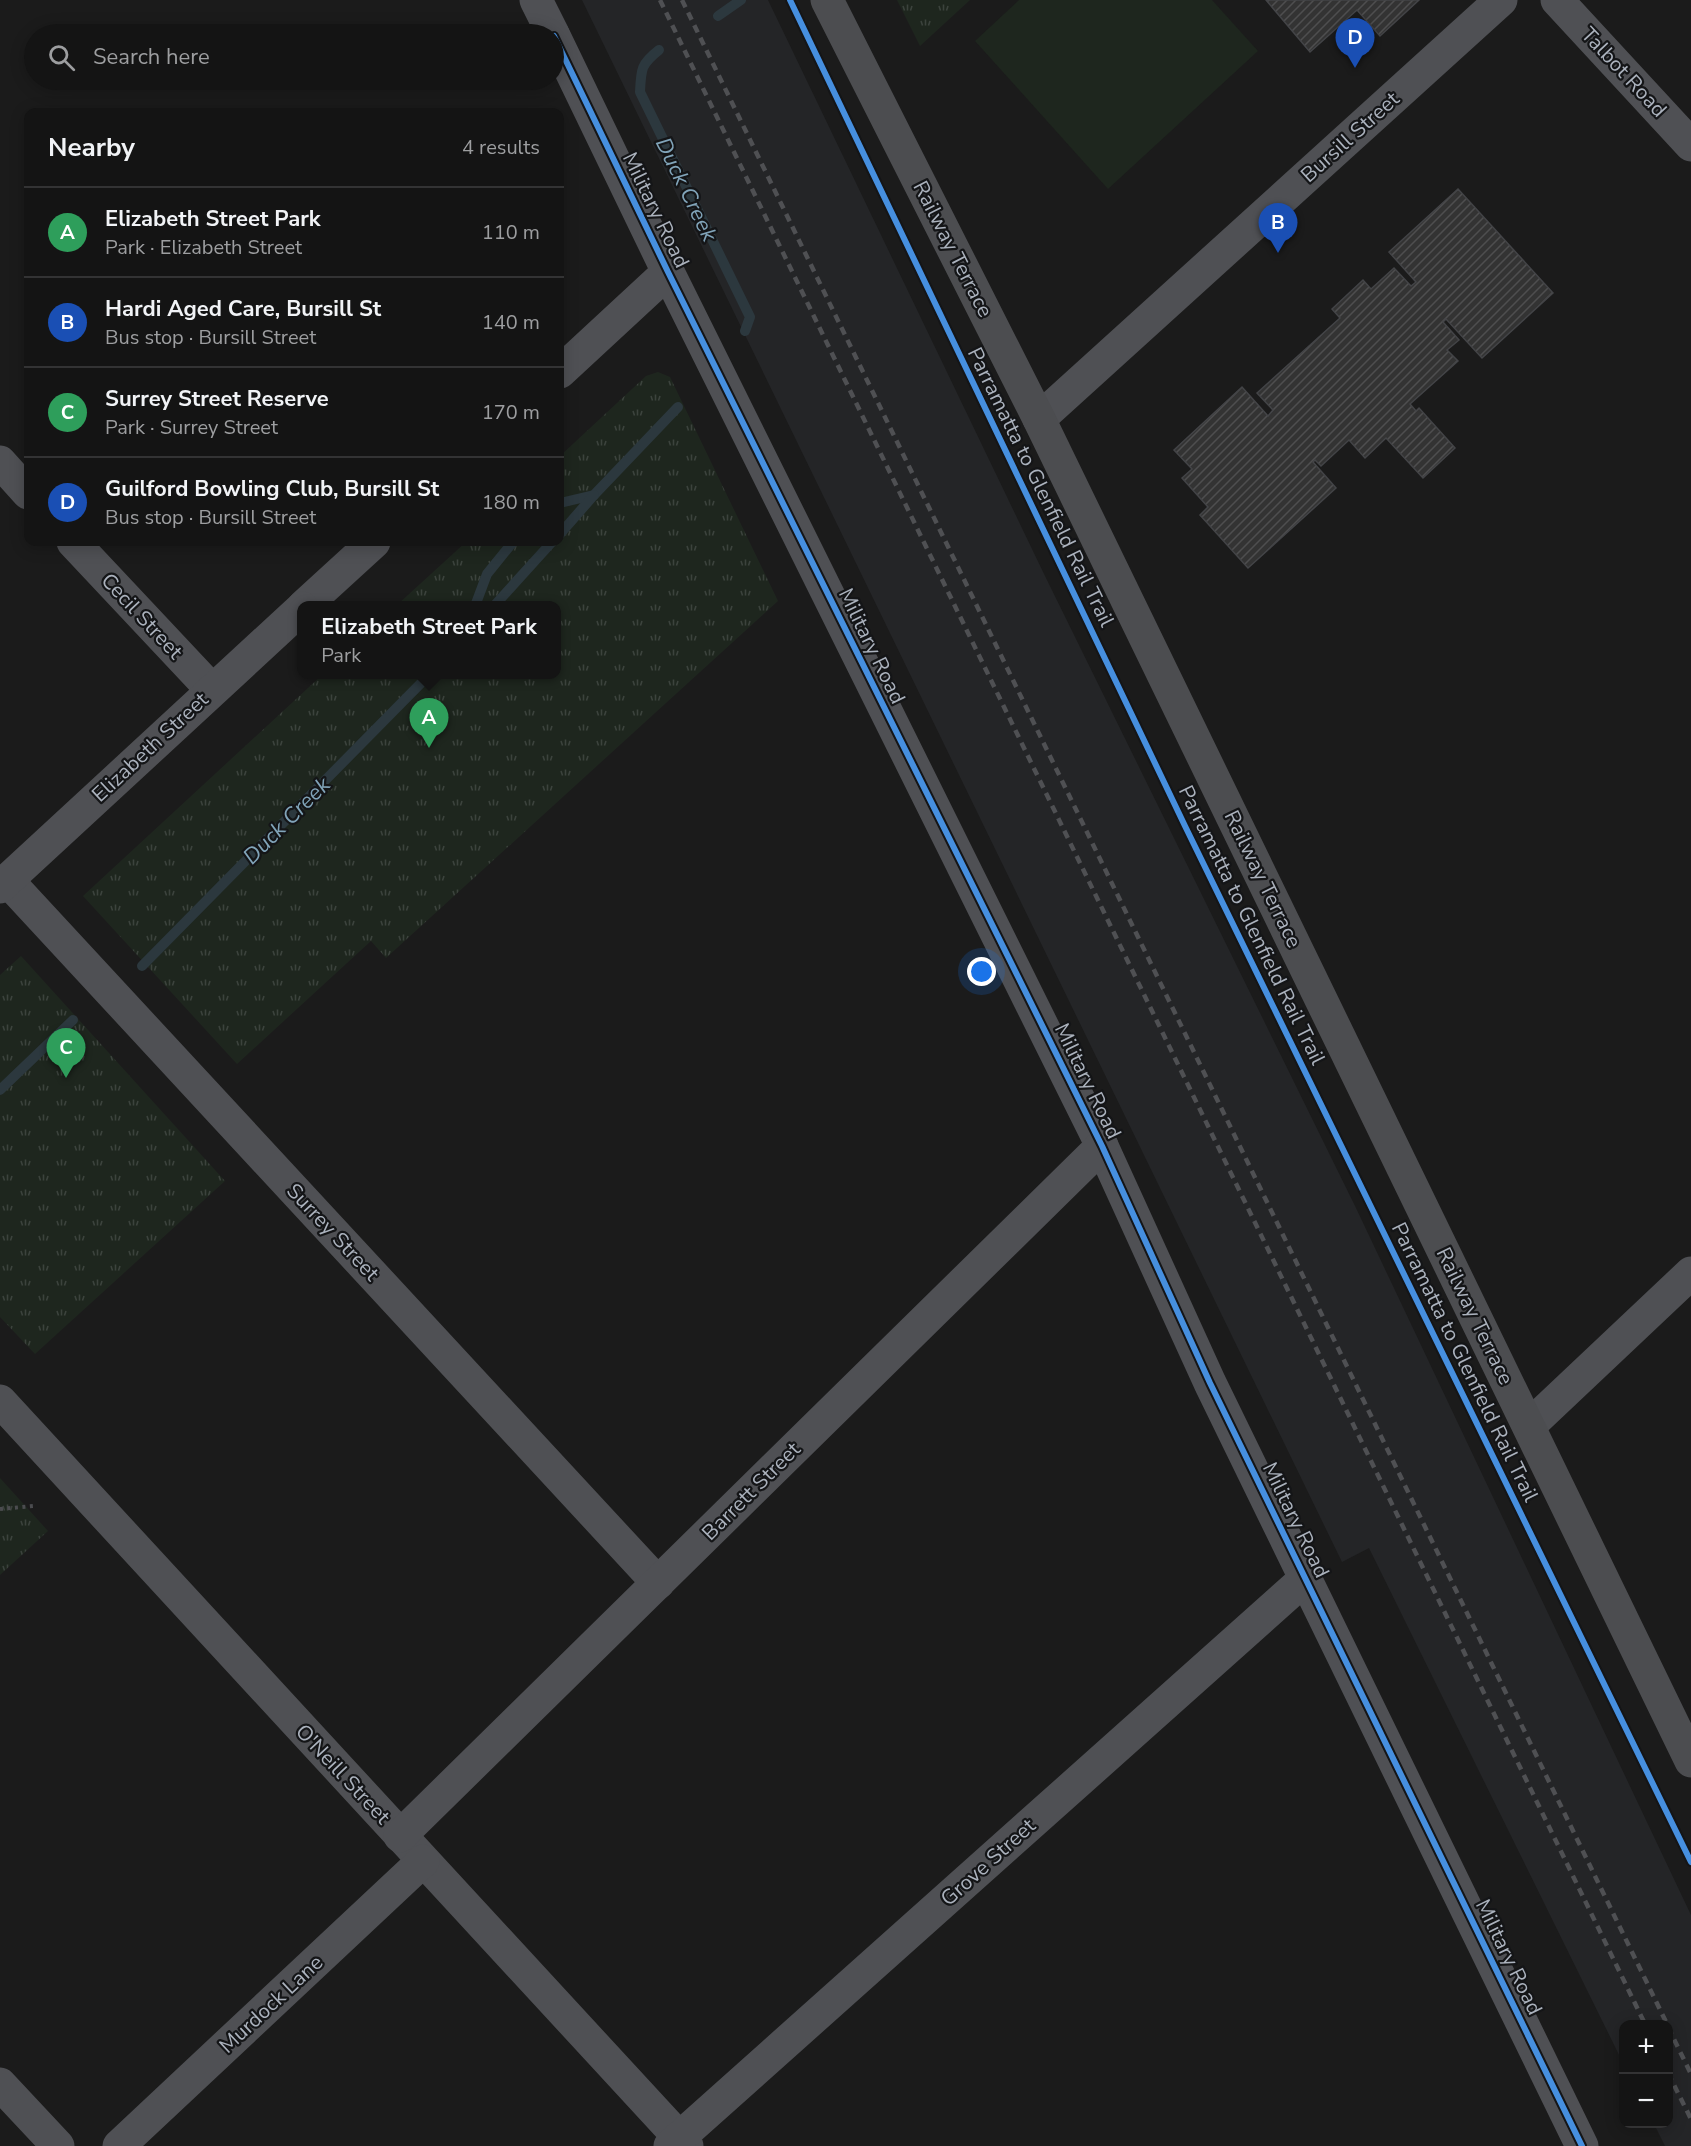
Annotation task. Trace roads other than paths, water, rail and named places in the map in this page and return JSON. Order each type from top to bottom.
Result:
[{"type":"main road","name":"Railway Terrace","points":[[827,0],[1039,419],[1691,1761]]},
{"type":"street","name":"Military Road","points":[[536,0],[548,24]]},
{"type":"street","name":"Bursill Street","points":[[1039,419],[1501,0]]},
{"type":"street","name":"Talbot Road","points":[[1557,0],[1691,145]]},
{"type":"street","name":"Military Road","points":[[564,58],[1102,1146],[1210,1383],[1582,2146]]},
{"type":"street","points":[[564,368],[668,272]]},
{"type":"street","points":[[0,462],[24,489]]},
{"type":"street","name":"Cecil Street","points":[[77,546],[212,690]]},
{"type":"street","name":"Elizabeth Street","points":[[310,601],[370,546]]},
{"type":"street","name":"Elizabeth Street","points":[[4,884],[297,612]]},
{"type":"street","name":"Surrey Street","points":[[4,884],[658,1583]]},
{"type":"street","name":"Barrett Street","points":[[400,1836],[1102,1146]]},
{"type":"street","points":[[1529,1426],[1691,1273]]},
{"type":"street","name":"O'Neill Street","points":[[0,1401],[400,1836],[678,2143]]},
{"type":"street","name":"Grove Street","points":[[678,2143],[1306,1578]]},
{"type":"street","name":"Murdock Lane","points":[[119,2146],[423,1862]]},
{"type":"street","points":[[0,2084],[58,2146]]},
{"type":"waterway","name":"Duck Creek","points":[[718,16],[741,0]]},
{"type":"waterway","name":"Duck Creek","points":[[659,50],[645,63],[640,92],[750,317],[745,331]]},
{"type":"waterway","name":"Duck Creek","points":[[564,502],[594,495],[678,407]]},
{"type":"waterway","name":"Duck Creek","points":[[564,529],[594,495]]},
{"type":"waterway","name":"Duck Creek","points":[[477,601],[487,574],[510,546]]},
{"type":"waterway","name":"Duck Creek","points":[[499,601],[548,546]]},
{"type":"waterway","name":"Duck Creek","points":[[142,966],[425,679]]},
{"type":"waterway","name":"Duck Creek","points":[[0,1090],[73,1020]]},
{"type":"railway","points":[[660,0],[1643,2020]]},
{"type":"railway","points":[[682,0],[1665,2020]]},
{"type":"railway","points":[[1673,2037],[1691,2074]]},
{"type":"railway","points":[[1668,2074],[1691,2119]]},
{"type":"place","name":"Guilford Bowling Club, Bursill St","points":[[1355,68]]},
{"type":"place","name":"Hardi Aged Care, Bursill St","points":[[1278,253]]},
{"type":"place","name":"Elizabeth Street Park","points":[[429,748]]},
{"type":"place","name":"Surrey Street Reserve","points":[[66,1078]]}]
